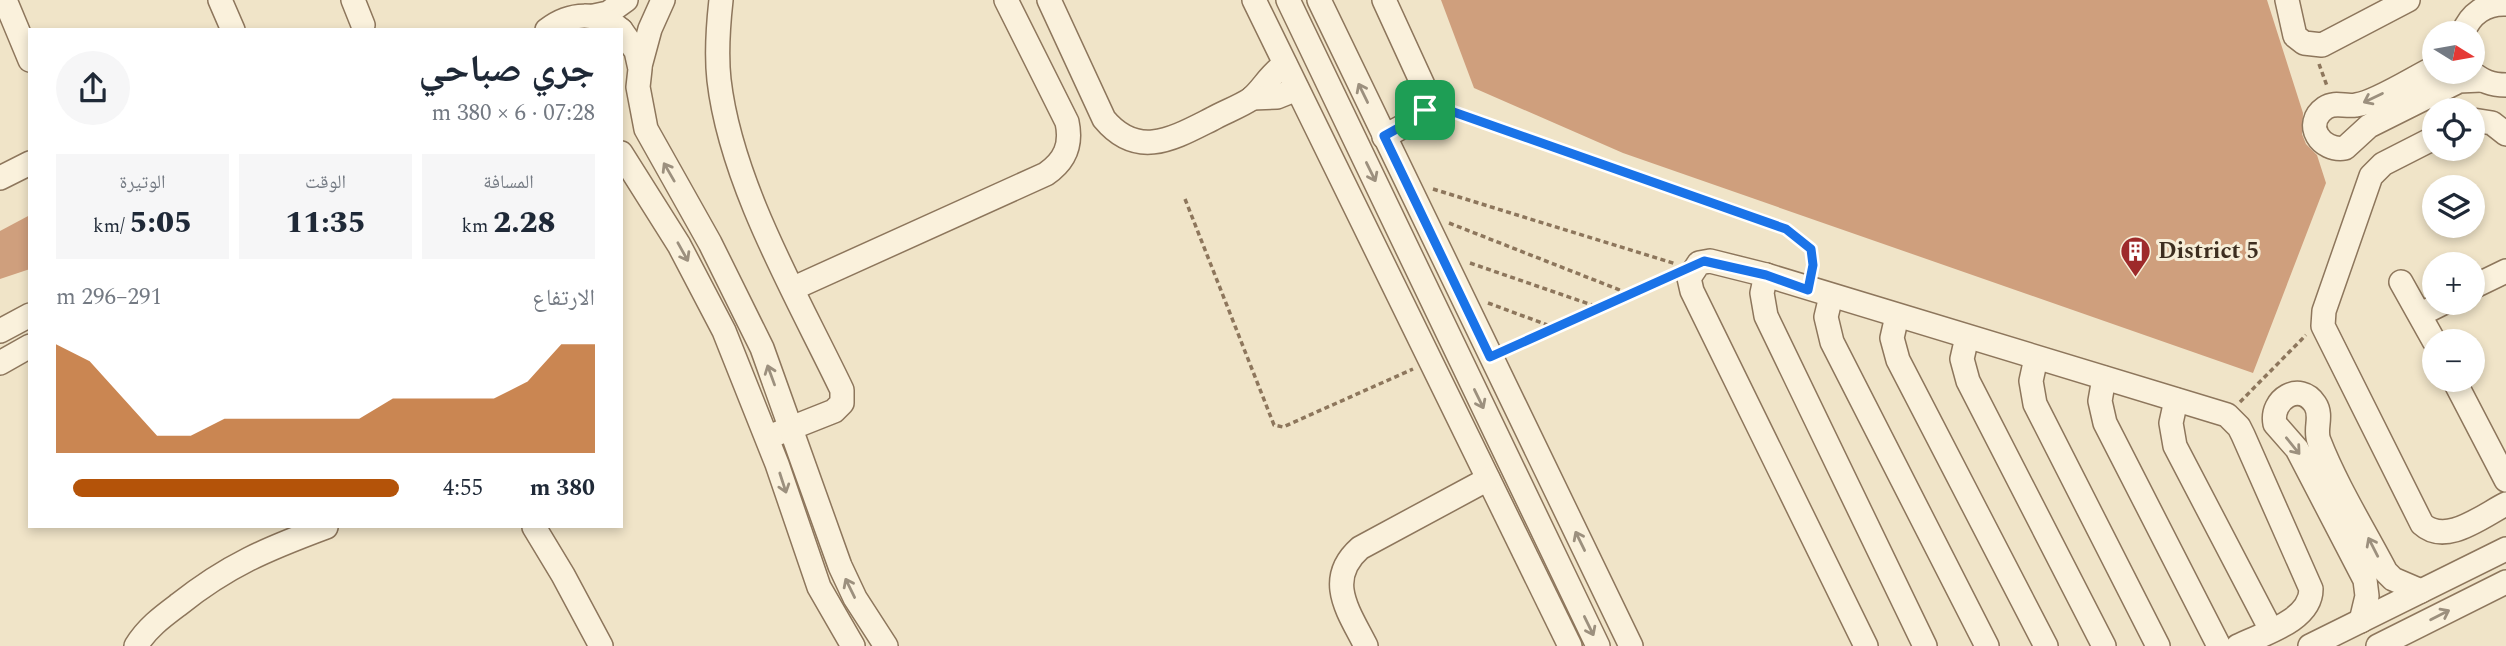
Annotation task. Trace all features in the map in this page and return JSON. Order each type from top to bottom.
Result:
[{"type":"street","points":[[5,0],[28,55]]},
{"type":"street","points":[[220,0],[232,28]]},
{"type":"street","points":[[353,0],[363,24]]},
{"type":"street","points":[[550,28],[575,16],[608,13],[626,0]]},
{"type":"street","points":[[623,111],[630,104],[639,78],[645,43],[663,0]]},
{"type":"street","points":[[721,0],[718,27],[720,82],[733,143],[757,209],[843,397],[842,403],[834,411],[767,438]]},
{"type":"street","points":[[794,288],[1046,174],[1064,158],[1069,134],[1067,122],[1006,0]]},
{"type":"street","points":[[1049,0],[1104,119],[1120,135],[1131,140],[1155,143],[1172,139],[1252,98],[1277,97],[1297,89]]},
{"type":"street","points":[[1254,0],[1570,646]]},
{"type":"street","points":[[1384,0],[1426,89],[1428,103],[1420,116],[1384,136]]},
{"type":"street","points":[[2287,0],[2295,36],[2313,45],[2330,42],[2409,0]]},
{"type":"street","points":[[1598,646],[1292,8],[1323,1],[1384,136],[1631,646]]},
{"type":"street","points":[[2466,18],[2489,6],[2506,4]]},
{"type":"street","points":[[594,16],[618,28]]},
{"type":"street","points":[[623,33],[636,51],[646,129],[735,290],[762,348],[840,566],[855,598],[886,646]]},
{"type":"street","points":[[1252,98],[1267,78],[1285,64]]},
{"type":"street","points":[[2422,74],[2361,104],[2332,104],[2316,118],[2315,133],[2324,145],[2337,149],[2351,145],[2369,126],[2453,84]]},
{"type":"street","points":[[2485,80],[2494,85],[2506,85]]},
{"type":"street","points":[[2485,122],[2492,123],[2506,134]]},
{"type":"street","points":[[2422,144],[2383,164],[2371,176],[2323,319],[2326,333],[2423,524],[2437,533],[2449,532],[2506,504]]},
{"type":"street","points":[[623,156],[702,287],[724,331],[767,438],[819,587],[853,646]]},
{"type":"street","points":[[0,178],[28,164]]},
{"type":"street","points":[[1366,229],[1392,216]]},
{"type":"street","points":[[1866,646],[1692,291],[1689,278],[1693,266],[1710,261],[1766,275],[1808,290],[2227,415],[2244,435],[2311,589],[2309,602],[2302,613],[2238,646]]},
{"type":"street","points":[[2485,282],[2506,271]]},
{"type":"street","points":[[1766,275],[1762,293],[1766,316],[1925,646]]},
{"type":"street","points":[[2401,282],[2428,329]]},
{"type":"street","points":[[1831,296],[1826,317],[1832,342],[1987,646]]},
{"type":"street","points":[[0,331],[28,316]]},
{"type":"street","points":[[1897,316],[1892,338],[1898,360],[2046,646]]},
{"type":"street","points":[[1967,337],[1962,359],[1968,381],[2104,646]]},
{"type":"street","points":[[0,363],[28,347]]},
{"type":"street","points":[[1432,365],[1459,357]]},
{"type":"street","points":[[2036,358],[2031,381],[2035,404],[2158,646]]},
{"type":"street","points":[[2104,378],[2100,401],[2105,423],[2219,646]]},
{"type":"street","points":[[2460,392],[2506,480]]},
{"type":"street","points":[[2361,621],[2367,596],[2365,580],[2297,449],[2275,424],[2274,410],[2283,398],[2304,395],[2315,405],[2318,411],[2319,441],[2386,572],[2393,579],[2421,591]]},
{"type":"street","points":[[2176,400],[2171,423],[2175,446],[2271,630]]},
{"type":"street","points":[[1366,646],[1341,592],[1347,563],[1360,548],[1488,479]]},
{"type":"street","points":[[136,646],[151,626],[207,582],[252,555],[323,528]]},
{"type":"street","points":[[535,528],[601,646]]},
{"type":"street","points":[[2310,646],[2506,550]]},
{"type":"street","points":[[1569,586],[1595,572]]},
{"type":"street","points":[[2378,646],[2506,582]]},
{"type":"path","points":[[2313,45],[2332,104]]},
{"type":"path","points":[[1428,103],[1786,229],[1811,249],[1813,265],[1808,290]]},
{"type":"path","points":[[1433,189],[1693,266]]},
{"type":"path","points":[[1185,199],[1274,425],[1283,427],[1432,365]]},
{"type":"path","points":[[1448,222],[1630,294]]},
{"type":"path","points":[[1465,261],[1600,307]]},
{"type":"path","points":[[1490,357],[1693,266]]},
{"type":"path","points":[[1484,302],[1555,327]]},
{"type":"path","points":[[2227,415],[2323,319]]},
{"type":"building","name":"District 5","points":[[1441,0],[2267,0],[2303,113],[2302,134],[2306,144],[2317,155],[2326,183],[2253,373],[1623,153],[1474,88]]},
{"type":"building","points":[[28,216],[28,270],[0,279],[0,231]]},
{"type":"place","name":"District 5","points":[[2135,278]]},
{"type":"route","points":[[1428,103],[1786,229],[1811,249],[1813,265],[1808,290],[1766,275],[1704,261],[1490,357],[1384,136],[1420,116],[1425,110],[1428,103]]}]
